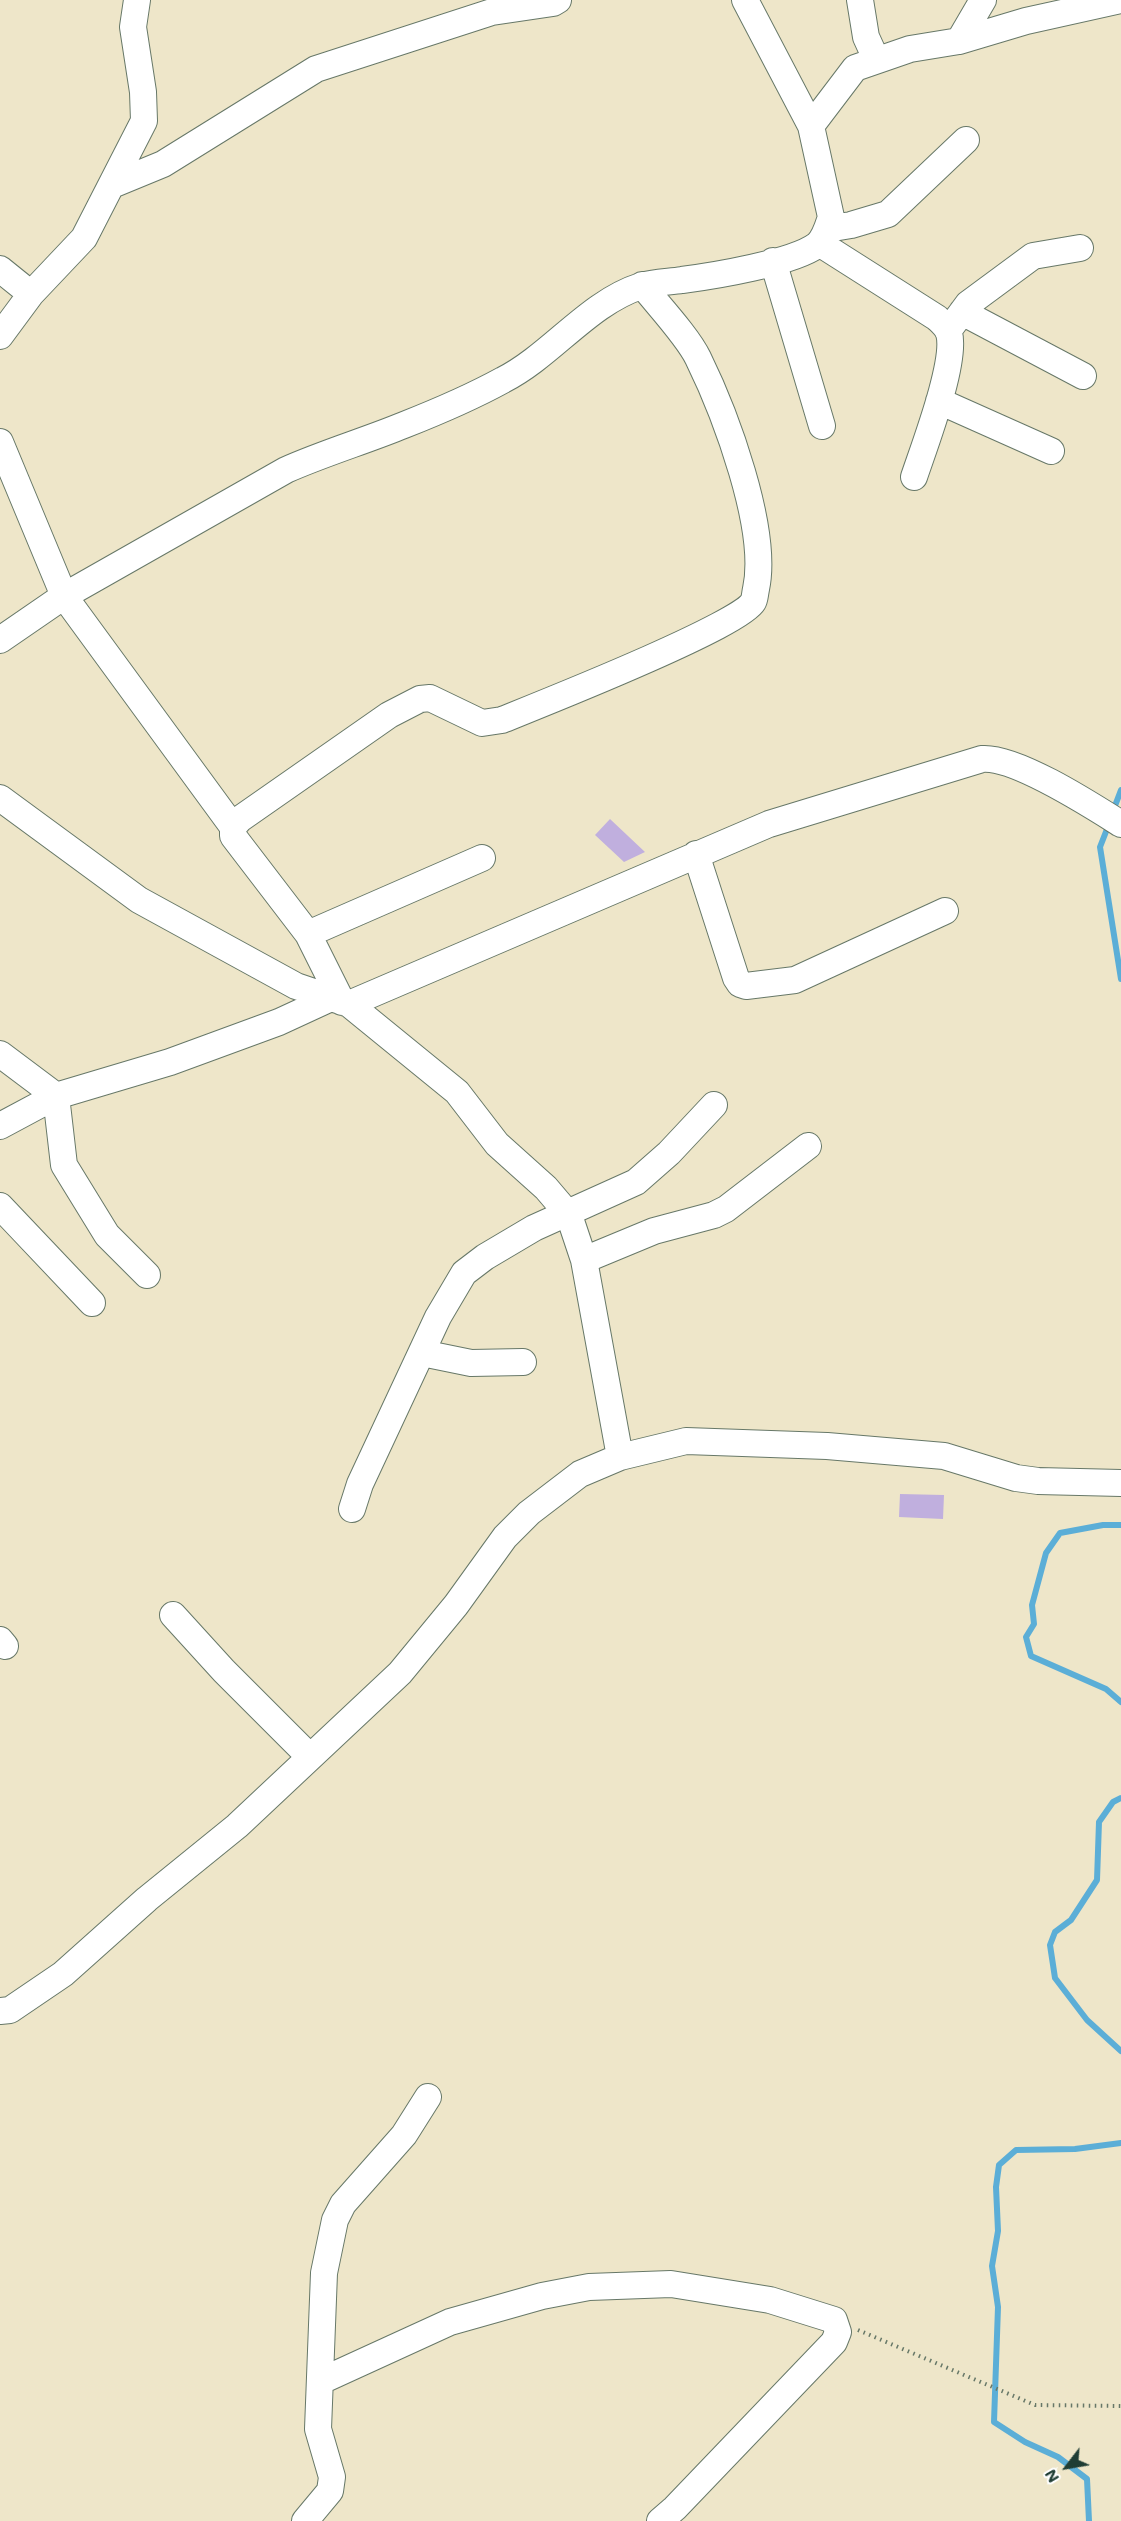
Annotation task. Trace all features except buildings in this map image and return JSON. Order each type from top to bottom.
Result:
[{"type":"street","points":[[0,336],[31,294],[84,238],[144,121],[143,92],[133,27],[136,0]]},
{"type":"street","points":[[112,185],[163,164],[316,69],[492,12],[553,3],[558,0]]},
{"type":"street","points":[[745,0],[811,126],[831,217],[823,236]]},
{"type":"street","points":[[860,0],[866,37],[876,59]]},
{"type":"street","points":[[959,41],[983,0]]},
{"type":"street","points":[[811,126],[855,68],[876,59],[910,49],[959,41],[1026,21],[1121,0]]},
{"type":"street","points":[[0,640],[64,596],[286,471],[316,456],[405,425],[504,380],[623,294],[642,285],[710,276],[807,251],[823,236],[888,214],[966,140]]},
{"type":"street","points":[[823,236],[937,318],[955,321],[1083,376]]},
{"type":"street","points":[[914,477],[939,401],[955,321],[968,304],[1033,256],[1080,248]]},
{"type":"street","points":[[773,261],[822,426]]},
{"type":"street","points":[[0,269],[31,294]]},
{"type":"street","points":[[233,827],[240,819],[389,715],[420,699],[430,698],[482,723],[502,720],[685,642],[740,614],[753,602],[759,573],[756,524],[732,444],[697,356],[642,285]]},
{"type":"street","points":[[939,401],[1051,451]]},
{"type":"street","points":[[0,442],[64,596],[233,827],[233,836],[308,934],[341,1001]]},
{"type":"street","points":[[0,1126],[56,1096],[170,1062],[341,1001],[577,909],[696,854],[769,824],[982,759],[994,758],[1061,787],[1121,824]]},
{"type":"street","points":[[0,798],[139,900],[296,986],[341,1001],[457,1092],[497,1144],[546,1188],[567,1215],[584,1260],[620,1457]]},
{"type":"street","points":[[696,854],[736,978],[740,984],[746,986],[795,980],[945,911]]},
{"type":"street","points":[[308,934],[482,858]]},
{"type":"street","points":[[0,1054],[56,1096],[64,1165],[106,1235],[147,1275]]},
{"type":"street","points":[[352,1509],[360,1484],[438,1317],[464,1273],[484,1257],[534,1228],[636,1182],[669,1154],[714,1105]]},
{"type":"street","points":[[584,1260],[654,1231],[720,1212],[808,1146]]},
{"type":"street","points":[[0,1206],[92,1303]]},
{"type":"street","points":[[422,1353],[471,1363],[524,1362]]},
{"type":"street","points":[[4,2015],[63,1974],[147,1899],[237,1826],[400,1673],[456,1605],[505,1537],[529,1513],[580,1474],[620,1457],[686,1441],[773,1443],[944,1456],[1016,1478],[1121,1483]]},
{"type":"street","points":[[173,1615],[224,1671],[310,1756]]},
{"type":"street","points":[[305,2521],[330,2491],[332,2477],[318,2429],[324,2273],[335,2220],[343,2204],[404,2135],[428,2097]]},
{"type":"street","points":[[321,2381],[450,2322],[542,2296],[589,2287],[671,2284],[770,2300],[834,2320],[838,2332],[834,2342],[673,2517]]},
{"type":"path","points":[[834,2320],[1035,2405],[1121,2406]]},
{"type":"waterway","points":[[1113,811],[1121,790]]},
{"type":"waterway","points":[[1109,824],[1100,847],[1121,979]]},
{"type":"waterway","points":[[1121,1525],[1103,1525],[1060,1533],[1046,1553],[1032,1605],[1034,1624],[1026,1637],[1031,1656],[1106,1689],[1121,1702]]},
{"type":"waterway","points":[[1121,1798],[1113,1802],[1099,1822],[1097,1880],[1071,1920],[1055,1932],[1050,1945],[1055,1978],[1087,2020],[1121,2051]]},
{"type":"waterway","points":[[1089,2521],[1087,2479],[1058,2457],[1025,2442],[994,2422],[998,2307],[992,2266],[998,2231],[996,2187],[999,2165],[1016,2150],[1075,2149],[1121,2143]]}]
